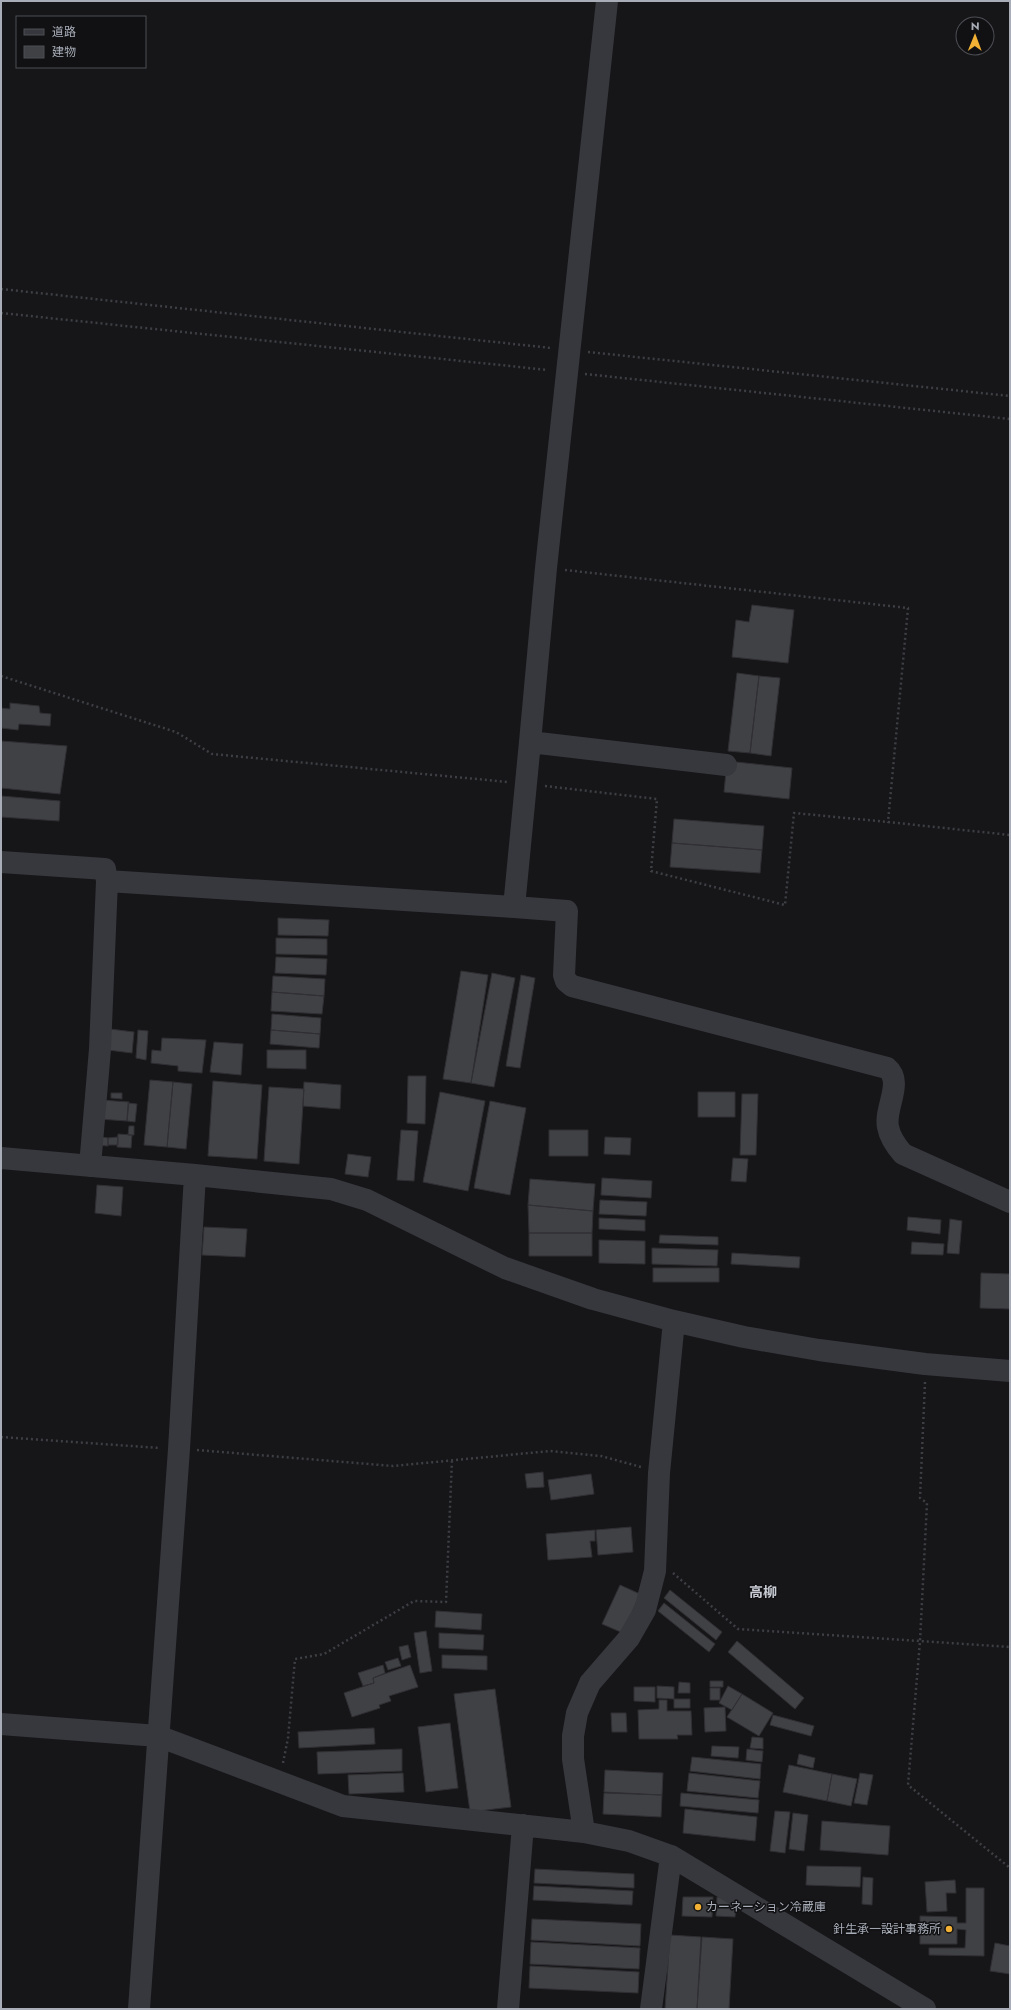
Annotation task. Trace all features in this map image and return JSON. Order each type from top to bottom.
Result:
[{"type":"street","points":[[514,907],[527,784],[546,568],[607,1]]},
{"type":"street","points":[[530,742],[726,765]]},
{"type":"street","points":[[1,862],[105,869],[107,881],[100,1049],[90,1166]]},
{"type":"street","points":[[107,881],[567,911],[564,975],[566,981],[572,986],[887,1068],[893,1073],[895,1080],[888,1111],[888,1126],[893,1141],[903,1154],[1010,1202]]},
{"type":"street","points":[[1,1158],[195,1175],[331,1189],[367,1200],[505,1268],[592,1299],[674,1321],[744,1337],[819,1350],[926,1364],[1010,1371]]},
{"type":"street","points":[[139,2009],[179,1449],[195,1175]]},
{"type":"street","points":[[584,1832],[573,1759],[572,1736],[577,1713],[590,1683],[629,1638],[645,1610],[655,1571],[659,1473],[674,1321]]},
{"type":"street","points":[[1,1724],[158,1736],[343,1806],[584,1832],[629,1840],[671,1856],[925,2009]]},
{"type":"street","points":[[508,2009],[523,1825]]},
{"type":"street","points":[[650,2009],[671,1856]]},
{"type":"path","points":[[1,289],[1010,396]]},
{"type":"path","points":[[1,313],[1010,419]]},
{"type":"path","points":[[546,568],[908,608],[888,822]]},
{"type":"path","points":[[1,676],[176,732],[212,754],[527,784],[656,798],[651,871],[785,906],[794,813],[1010,835]]},
{"type":"path","points":[[926,1364],[920,1498],[927,1503],[920,1641],[908,1785],[1010,1868]]},
{"type":"path","points":[[1,1437],[393,1466],[550,1451],[601,1456],[659,1473]]},
{"type":"path","points":[[279,1782],[288,1738],[295,1659],[324,1654],[414,1601],[446,1602],[452,1460]]},
{"type":"path","points":[[655,1571],[673,1573],[738,1629],[1010,1647]]},
{"type":"building","points":[[752,605],[794,610],[788,663],[732,657],[736,620],[749,622]]},
{"type":"building","points":[[737,673],[759,676],[750,753],[728,751]]},
{"type":"building","points":[[759,676],[780,678],[771,756],[750,753]]},
{"type":"building","points":[[10,703],[39,706],[40,713],[51,714],[50,726],[19,724],[18,730],[1,728],[1,708],[10,709]]},
{"type":"building","points":[[1,741],[67,746],[60,794],[1,788]]},
{"type":"building","points":[[727,761],[792,768],[789,799],[724,792]]},
{"type":"building","points":[[1,796],[60,801],[59,821],[1,817]]},
{"type":"building","points":[[674,819],[764,826],[762,850],[672,843]]},
{"type":"building","points":[[672,843],[762,850],[760,873],[670,867]]},
{"type":"building","points":[[278,918],[329,920],[328,936],[278,935]]},
{"type":"building","points":[[276,938],[327,939],[327,955],[276,954]]},
{"type":"building","points":[[276,957],[327,959],[326,975],[275,973]]},
{"type":"building","points":[[461,971],[488,975],[471,1083],[443,1079]]},
{"type":"building","points":[[492,973],[515,978],[494,1087],[471,1083]]},
{"type":"building","points":[[521,975],[535,978],[520,1068],[506,1066]]},
{"type":"building","points":[[273,976],[325,979],[324,996],[272,992]]},
{"type":"building","points":[[272,992],[324,996],[322,1014],[271,1011]]},
{"type":"building","points":[[272,1014],[321,1018],[320,1034],[271,1030]]},
{"type":"building","points":[[102,1028],[134,1032],[132,1053],[100,1049]]},
{"type":"building","points":[[138,1030],[148,1031],[146,1060],[136,1058]]},
{"type":"building","points":[[271,1030],[320,1034],[319,1048],[270,1044]]},
{"type":"building","points":[[162,1038],[206,1040],[202,1073],[178,1071],[178,1066],[151,1063],[152,1050],[161,1051]]},
{"type":"building","points":[[214,1042],[243,1044],[241,1075],[210,1072]]},
{"type":"building","points":[[267,1050],[306,1050],[306,1069],[267,1068]]},
{"type":"building","points":[[408,1076],[426,1076],[425,1124],[407,1123]]},
{"type":"building","points":[[150,1080],[173,1082],[167,1147],[144,1145]]},
{"type":"building","points":[[213,1081],[262,1085],[257,1159],[208,1156]]},
{"type":"building","points":[[173,1082],[192,1084],[186,1149],[167,1147]]},
{"type":"building","points":[[304,1082],[341,1085],[340,1109],[303,1106]]},
{"type":"building","points":[[269,1087],[304,1089],[299,1164],[264,1161]]},
{"type":"building","points":[[440,1092],[485,1101],[468,1191],[423,1182]]},
{"type":"building","points":[[698,1092],[735,1092],[735,1117],[698,1117]]},
{"type":"building","points":[[111,1093],[122,1093],[122,1099],[111,1098]]},
{"type":"building","points":[[742,1094],[758,1094],[756,1155],[740,1155]]},
{"type":"building","points":[[101,1100],[129,1102],[127,1121],[99,1119]]},
{"type":"building","points":[[490,1101],[526,1108],[510,1195],[474,1188]]},
{"type":"building","points":[[128,1103],[137,1104],[135,1122],[127,1121]]},
{"type":"building","points":[[129,1126],[134,1126],[134,1135],[128,1135]]},
{"type":"building","points":[[401,1130],[418,1131],[414,1181],[397,1180]]},
{"type":"building","points":[[549,1130],[588,1130],[588,1156],[549,1156]]},
{"type":"building","points":[[118,1134],[132,1135],[131,1148],[117,1147]]},
{"type":"building","points":[[95,1136],[108,1138],[108,1146],[95,1145]]},
{"type":"building","points":[[118,1137],[118,1145],[108,1145],[108,1138]]},
{"type":"building","points":[[605,1137],[631,1138],[630,1155],[604,1154]]},
{"type":"building","points":[[348,1154],[371,1157],[368,1177],[345,1174]]},
{"type":"building","points":[[733,1158],[748,1159],[746,1182],[731,1181]]},
{"type":"building","points":[[602,1178],[652,1181],[651,1198],[601,1195]]},
{"type":"building","points":[[530,1179],[595,1184],[593,1211],[528,1205]]},
{"type":"building","points":[[97,1185],[123,1187],[121,1216],[95,1213]]},
{"type":"building","points":[[600,1200],[647,1202],[646,1216],[599,1214]]},
{"type":"building","points":[[528,1205],[593,1211],[592,1233],[529,1233]]},
{"type":"building","points":[[908,1217],[941,1220],[940,1234],[907,1230]]},
{"type":"building","points":[[599,1218],[645,1220],[645,1231],[599,1229]]},
{"type":"building","points":[[950,1219],[962,1221],[959,1254],[947,1253]]},
{"type":"building","points":[[204,1227],[247,1229],[245,1257],[202,1255]]},
{"type":"building","points":[[529,1233],[592,1233],[592,1256],[529,1256]]},
{"type":"building","points":[[660,1235],[718,1237],[718,1245],[659,1243]]},
{"type":"building","points":[[599,1240],[645,1241],[645,1264],[599,1263]]},
{"type":"building","points":[[912,1242],[944,1244],[943,1255],[911,1254]]},
{"type":"building","points":[[652,1248],[718,1250],[717,1266],[652,1264]]},
{"type":"building","points":[[732,1253],[800,1257],[799,1268],[731,1264]]},
{"type":"building","points":[[653,1268],[719,1268],[719,1282],[653,1282]]},
{"type":"building","points":[[981,1273],[1010,1274],[1010,1309],[980,1308]]},
{"type":"building","points":[[543,1472],[544,1487],[527,1488],[525,1474]]},
{"type":"building","points":[[591,1474],[594,1494],[551,1500],[548,1480]]},
{"type":"building","points":[[631,1527],[633,1552],[598,1555],[596,1530]]},
{"type":"building","points":[[595,1530],[595,1541],[590,1541],[592,1557],[548,1560],[546,1534]]},
{"type":"building","points":[[620,1585],[640,1594],[623,1633],[602,1624]]},
{"type":"building","points":[[670,1590],[722,1632],[716,1640],[664,1598]]},
{"type":"building","points":[[664,1603],[715,1644],[709,1652],[658,1611]]},
{"type":"building","points":[[436,1611],[482,1614],[481,1630],[435,1627]]},
{"type":"building","points":[[426,1631],[432,1671],[420,1673],[414,1633]]},
{"type":"building","points":[[439,1633],[484,1635],[483,1650],[439,1648]]},
{"type":"building","points":[[737,1641],[804,1698],[795,1709],[728,1652]]},
{"type":"building","points":[[408,1645],[411,1657],[402,1660],[399,1647]]},
{"type":"building","points":[[442,1655],[487,1656],[487,1670],[442,1668]]},
{"type":"building","points":[[398,1658],[401,1666],[388,1670],[385,1662]]},
{"type":"building","points":[[383,1665],[385,1673],[373,1678],[374,1683],[363,1686],[358,1673]]},
{"type":"building","points":[[410,1665],[418,1687],[389,1696],[391,1701],[379,1705],[380,1708],[352,1717],[344,1693],[374,1683],[373,1678]]},
{"type":"building","points":[[710,1681],[723,1681],[723,1687],[710,1687]]},
{"type":"building","points":[[679,1682],[690,1683],[690,1693],[678,1693]]},
{"type":"building","points":[[657,1686],[674,1687],[674,1699],[657,1698]]},
{"type":"building","points":[[728,1686],[742,1694],[732,1710],[719,1703]]},
{"type":"building","points":[[634,1687],[655,1687],[655,1702],[634,1701]]},
{"type":"building","points":[[710,1688],[720,1688],[720,1700],[710,1700]]},
{"type":"building","points":[[495,1689],[511,1807],[470,1812],[454,1694]]},
{"type":"building","points":[[742,1694],[773,1713],[759,1736],[727,1717]]},
{"type":"building","points":[[674,1699],[690,1699],[690,1708],[674,1708]]},
{"type":"building","points":[[659,1700],[667,1700],[667,1711],[691,1711],[692,1735],[677,1735],[678,1739],[639,1739],[638,1710],[659,1709]]},
{"type":"building","points":[[725,1707],[726,1731],[705,1732],[704,1708]]},
{"type":"building","points":[[611,1713],[626,1713],[627,1732],[612,1732]]},
{"type":"building","points":[[773,1715],[814,1726],[811,1736],[770,1725]]},
{"type":"building","points":[[450,1723],[458,1788],[426,1792],[418,1727]]},
{"type":"building","points":[[374,1728],[375,1744],[299,1748],[298,1732]]},
{"type":"building","points":[[752,1737],[763,1738],[763,1749],[750,1748]]},
{"type":"building","points":[[712,1746],[739,1747],[738,1758],[711,1756]]},
{"type":"building","points":[[402,1749],[402,1771],[318,1774],[317,1752]]},
{"type":"building","points":[[747,1749],[763,1751],[762,1762],[746,1760]]},
{"type":"building","points":[[799,1754],[815,1758],[813,1768],[797,1764]]},
{"type":"building","points":[[692,1757],[761,1764],[760,1779],[690,1771]]},
{"type":"building","points":[[789,1765],[832,1774],[827,1801],[783,1792]]},
{"type":"building","points":[[605,1770],[663,1773],[662,1795],[604,1792]]},
{"type":"building","points":[[403,1773],[404,1792],[349,1794],[348,1775]]},
{"type":"building","points":[[689,1773],[760,1781],[758,1798],[687,1791]]},
{"type":"building","points":[[860,1773],[873,1775],[867,1805],[854,1803]]},
{"type":"building","points":[[832,1774],[857,1779],[851,1806],[827,1801]]},
{"type":"building","points":[[604,1793],[662,1795],[661,1817],[603,1814]]},
{"type":"building","points":[[681,1793],[759,1800],[758,1813],[680,1806]]},
{"type":"building","points":[[685,1809],[757,1817],[755,1841],[683,1833]]},
{"type":"building","points":[[775,1811],[790,1812],[785,1853],[770,1851]]},
{"type":"building","points":[[793,1813],[808,1815],[804,1851],[789,1849]]},
{"type":"building","points":[[822,1821],[890,1826],[888,1855],[820,1850]]},
{"type":"building","points":[[807,1866],[861,1867],[860,1887],[806,1885]]},
{"type":"building","points":[[535,1869],[634,1874],[634,1888],[534,1883]]},
{"type":"building","points":[[863,1877],[873,1878],[872,1905],[862,1904]]},
{"type":"building","points":[[955,1880],[956,1893],[946,1893],[947,1911],[927,1912],[925,1882]]},
{"type":"building","points":[[534,1886],[633,1891],[632,1905],[533,1900]]},
{"type":"building","points":[[966,1888],[984,1888],[984,1956],[929,1955],[929,1948],[965,1948],[966,1930],[957,1929],[957,1944],[920,1944],[920,1916],[957,1917],[957,1923],[966,1923]]},
{"type":"building","name":"カーネーション冷蔵庫","points":[[683,1897],[713,1897],[712,1917],[682,1916]]},
{"type":"building","points":[[717,1897],[728,1898],[736,1902],[735,1917],[716,1916]]},
{"type":"building","points":[[532,1919],[641,1924],[640,1946],[531,1940]]},
{"type":"building","points":[[670,1935],[701,1937],[697,2009],[665,2009]]},
{"type":"building","points":[[702,1937],[733,1939],[729,2009],[697,2009]]},
{"type":"building","points":[[531,1942],[640,1948],[639,1969],[530,1964]]},
{"type":"building","points":[[995,1943],[1010,1946],[1010,1974],[990,1971]]},
{"type":"building","points":[[530,1966],[639,1972],[638,1993],[529,1988]]},
{"type":"place","name":"カーネーション冷蔵庫","points":[[698,1907]]},
{"type":"place","name":"針生承一設計事務所","points":[[949,1929]]},
{"type":"district","name":"高柳","points":[[763,1592]]}]
